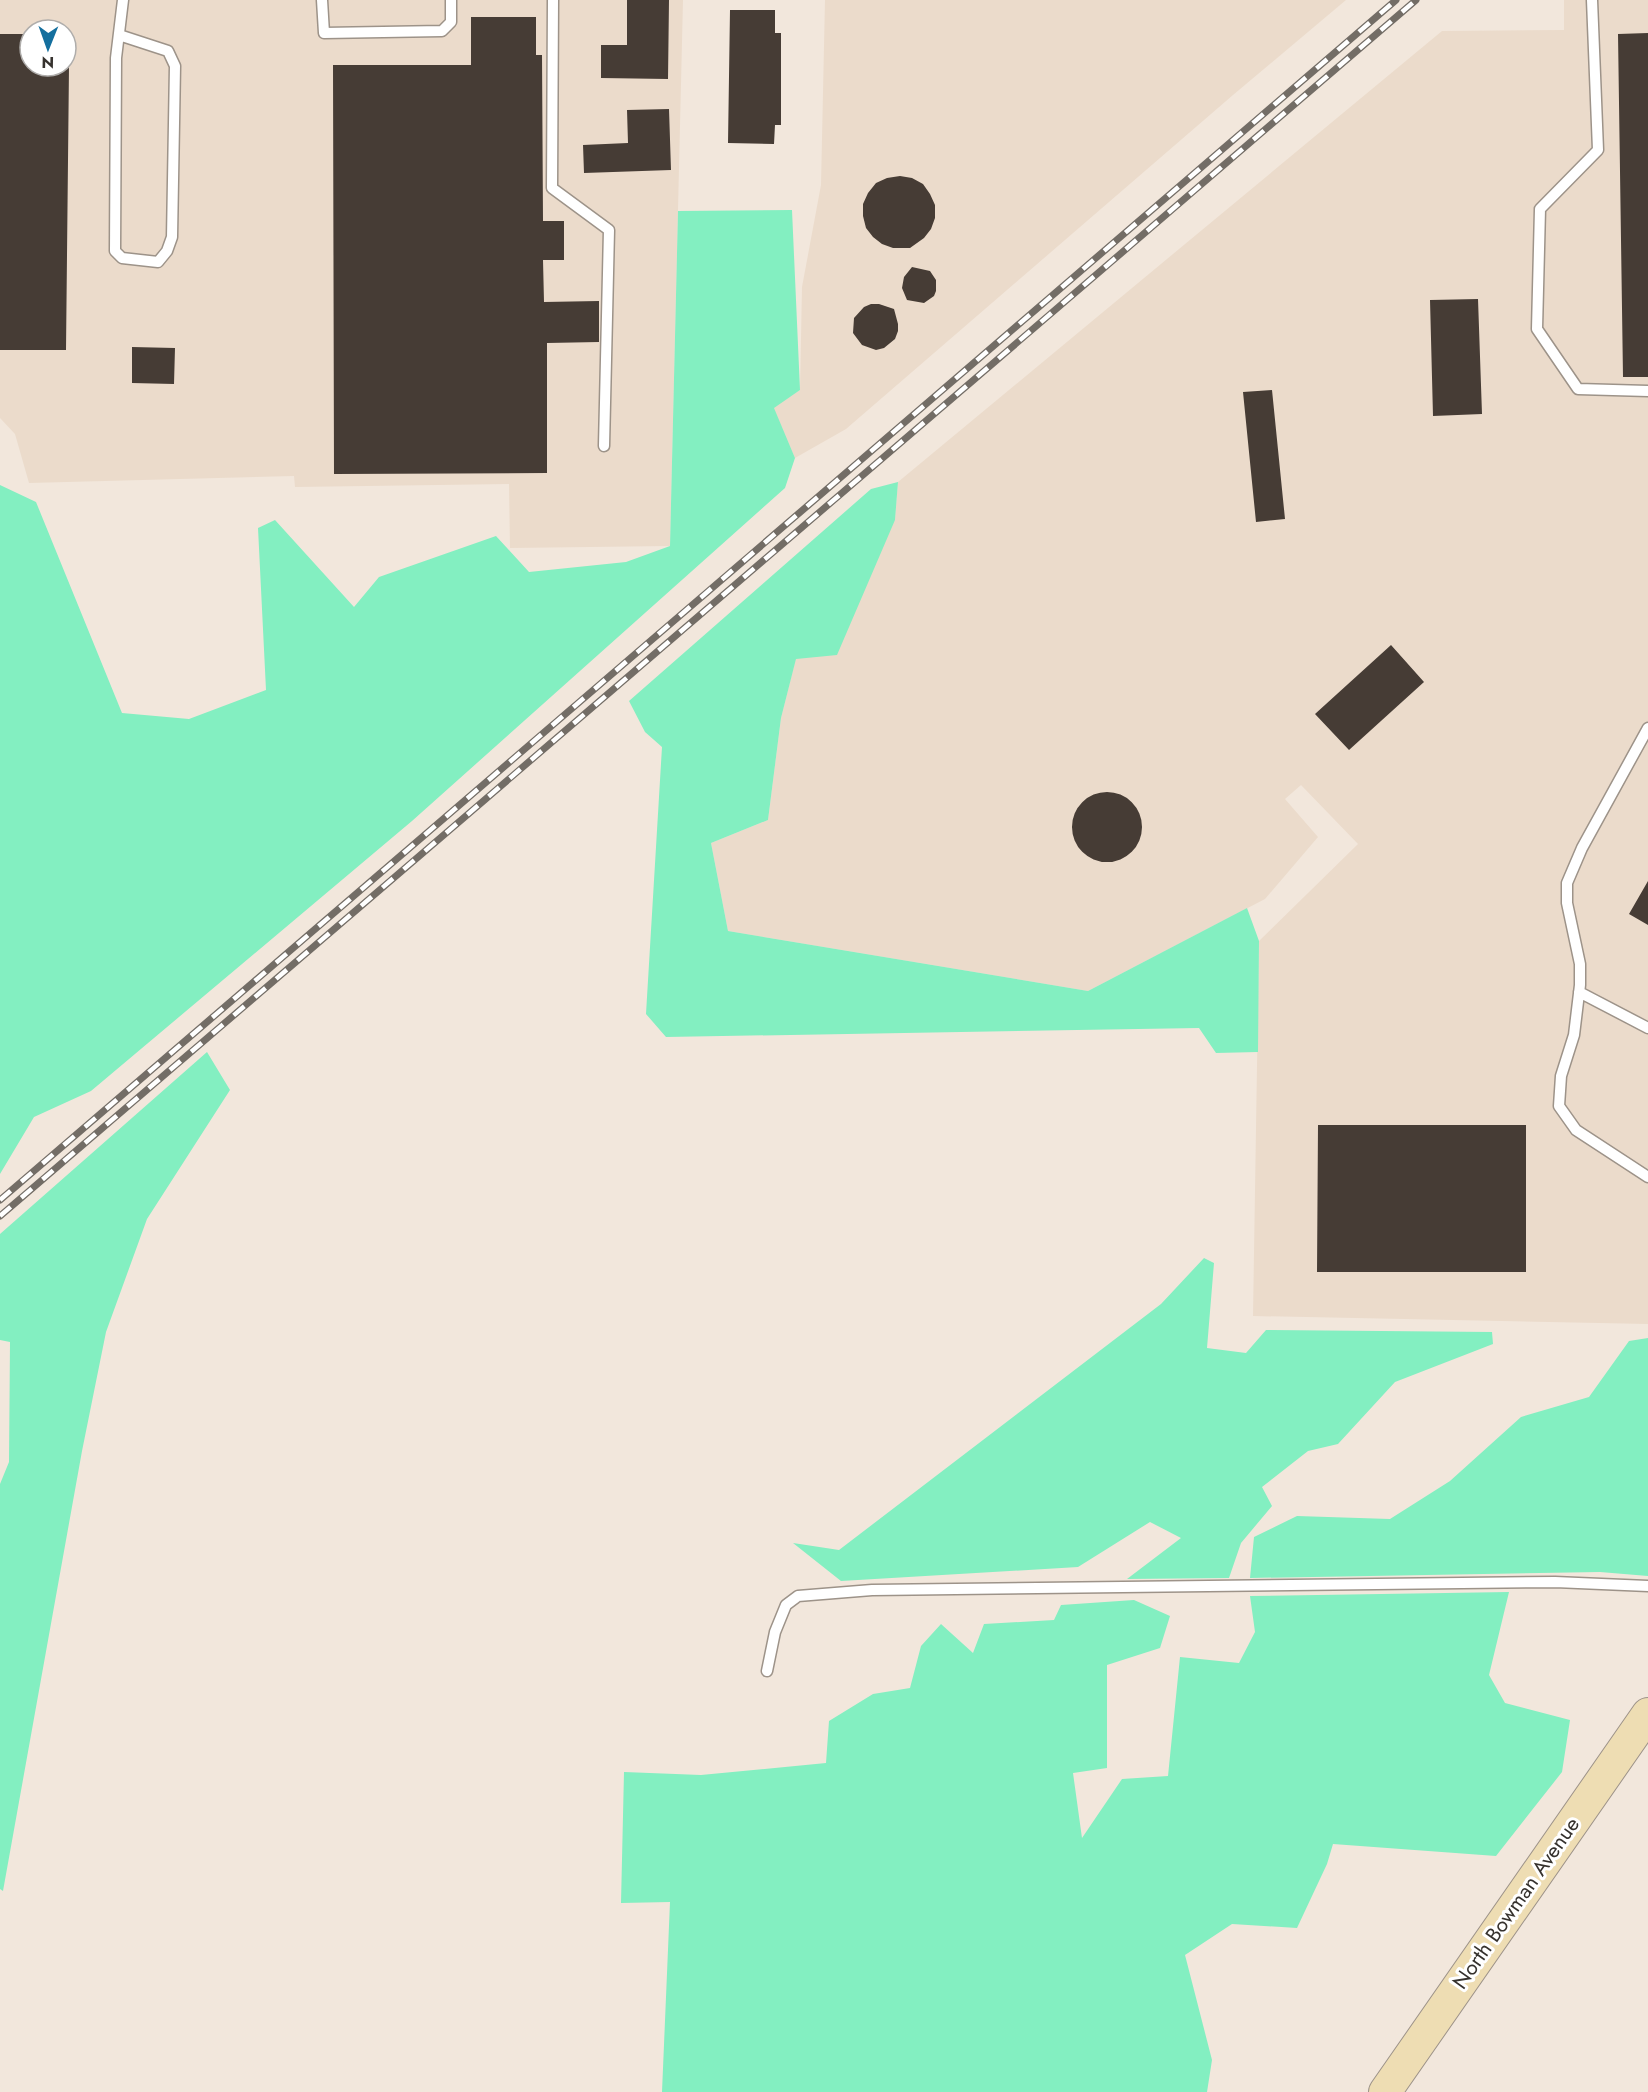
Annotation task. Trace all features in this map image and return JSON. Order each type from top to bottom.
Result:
[{"type":"street","name":"North Bowman Avenue","points":[[1385,2092],[1648,1714]]},
{"type":"lane","points":[[120,35],[168,51],[175,66],[172,237],[167,251],[158,262],[122,258],[115,251],[116,58],[123,0]]},
{"type":"lane","points":[[322,0],[324,33],[442,31],[451,22],[451,0]]},
{"type":"lane","points":[[554,0],[552,188],[609,230],[604,446]]},
{"type":"lane","points":[[1592,0],[1598,150],[1540,209],[1537,329],[1578,389],[1648,391]]},
{"type":"lane","points":[[1648,728],[1582,848],[1568,883],[1567,903],[1580,964],[1579,992],[1574,1035],[1561,1076],[1559,1106],[1576,1130],[1648,1177]]},
{"type":"lane","points":[[1579,992],[1648,1028]]},
{"type":"lane","points":[[767,1671],[786,1605],[798,1596],[908,1589],[1543,1582],[1648,1586]]},
{"type":"shaded area","points":[[0,0],[683,0],[670,546],[510,548],[509,484],[295,487],[294,476],[29,483],[15,434],[0,418]]},
{"type":"shaded area","points":[[825,0],[1346,0],[846,429],[795,458],[773,407],[800,390],[802,287],[821,185]]},
{"type":"shaded area","points":[[1564,0],[1648,0],[1648,1324],[1253,1316],[1259,941],[1358,844],[1301,785],[1285,799],[1318,837],[1265,899],[1088,991],[728,931],[711,843],[768,820],[781,718],[796,658],[895,520],[898,482],[1442,31],[1564,30]]},
{"type":"green space","points":[[792,210],[800,390],[774,408],[795,458],[785,488],[412,821],[91,1091],[34,1117],[0,1174],[0,485],[36,502],[122,713],[189,719],[266,690],[258,528],[275,520],[354,607],[379,577],[496,536],[529,572],[626,562],[670,546],[678,211]]},
{"type":"green space","points":[[898,482],[895,520],[837,655],[796,659],[781,718],[768,820],[711,843],[728,931],[1088,991],[1247,908],[1259,941],[1258,1052],[1216,1053],[1199,1028],[666,1037],[646,1014],[662,747],[645,732],[629,701],[871,489]]},
{"type":"green space","points":[[207,1052],[230,1090],[147,1219],[106,1332],[82,1451],[3,1891],[0,1889],[0,1484],[9,1462],[10,1342],[0,1340],[0,1234]]},
{"type":"green space","points":[[1204,1258],[1214,1263],[1207,1348],[1246,1353],[1266,1330],[1492,1332],[1493,1344],[1395,1382],[1338,1444],[1308,1451],[1262,1487],[1272,1506],[1241,1543],[1229,1578],[1127,1579],[1181,1538],[1150,1522],[1078,1567],[841,1581],[793,1543],[839,1550],[1161,1304]]},
{"type":"green space","points":[[1648,1338],[1648,1576],[1600,1572],[1250,1578],[1254,1537],[1297,1516],[1390,1519],[1450,1481],[1521,1417],[1589,1397],[1629,1341]]},
{"type":"green space","points":[[1509,1592],[1489,1675],[1505,1703],[1570,1720],[1562,1772],[1496,1856],[1333,1844],[1327,1864],[1297,1928],[1232,1924],[1185,1955],[1212,2060],[1207,2092],[662,2092],[670,1902],[621,1903],[624,1772],[701,1775],[826,1763],[829,1721],[873,1694],[910,1688],[921,1646],[941,1624],[973,1653],[984,1624],[1054,1620],[1061,1605],[1134,1600],[1170,1616],[1160,1648],[1107,1665],[1107,1768],[1073,1773],[1082,1838],[1122,1779],[1168,1776],[1180,1657],[1239,1663],[1255,1632],[1250,1596]]},
{"type":"building","points":[[627,0],[669,0],[668,79],[601,78],[601,45],[627,45]]},
{"type":"building","points":[[730,10],[775,10],[775,33],[781,33],[781,125],[775,125],[774,144],[728,143]]},
{"type":"building","points":[[471,17],[536,17],[536,55],[542,55],[543,221],[564,221],[564,260],[543,260],[544,302],[599,301],[599,342],[547,343],[547,473],[334,474],[333,65],[471,65]]},
{"type":"building","points":[[1648,33],[1648,377],[1623,377],[1618,34]]},
{"type":"building","points":[[0,34],[18,34],[18,78],[69,78],[66,350],[0,350]]},
{"type":"building","points":[[669,109],[671,170],[584,173],[583,145],[628,143],[627,110]]},
{"type":"building","points":[[900,176],[912,178],[923,184],[935,205],[935,218],[931,229],[924,238],[910,248],[893,248],[882,244],[866,228],[863,216],[863,204],[876,183]]},
{"type":"building","points":[[912,267],[930,271],[936,280],[934,296],[924,303],[907,300],[902,288],[904,277]]},
{"type":"building","points":[[1478,299],[1482,414],[1433,416],[1430,300]]},
{"type":"building","points":[[871,304],[894,309],[898,324],[895,339],[884,348],[876,350],[862,345],[853,333],[854,318],[864,307]]},
{"type":"building","points":[[132,347],[175,348],[174,384],[132,383]]},
{"type":"building","points":[[1272,390],[1285,519],[1256,522],[1243,392]]},
{"type":"building","points":[[1391,645],[1424,682],[1349,750],[1315,714]]},
{"type":"building","points":[[1107,792],[1126,798],[1136,808],[1142,827],[1136,846],[1126,856],[1107,862],[1088,856],[1078,846],[1072,827],[1078,808],[1088,798]]},
{"type":"building","points":[[1648,881],[1648,925],[1629,914]]},
{"type":"building","points":[[1318,1125],[1526,1125],[1526,1272],[1317,1272]]},
{"type":"railway","points":[[0,1200],[1396,0]]},
{"type":"railway","points":[[0,1216],[1416,0]]}]
